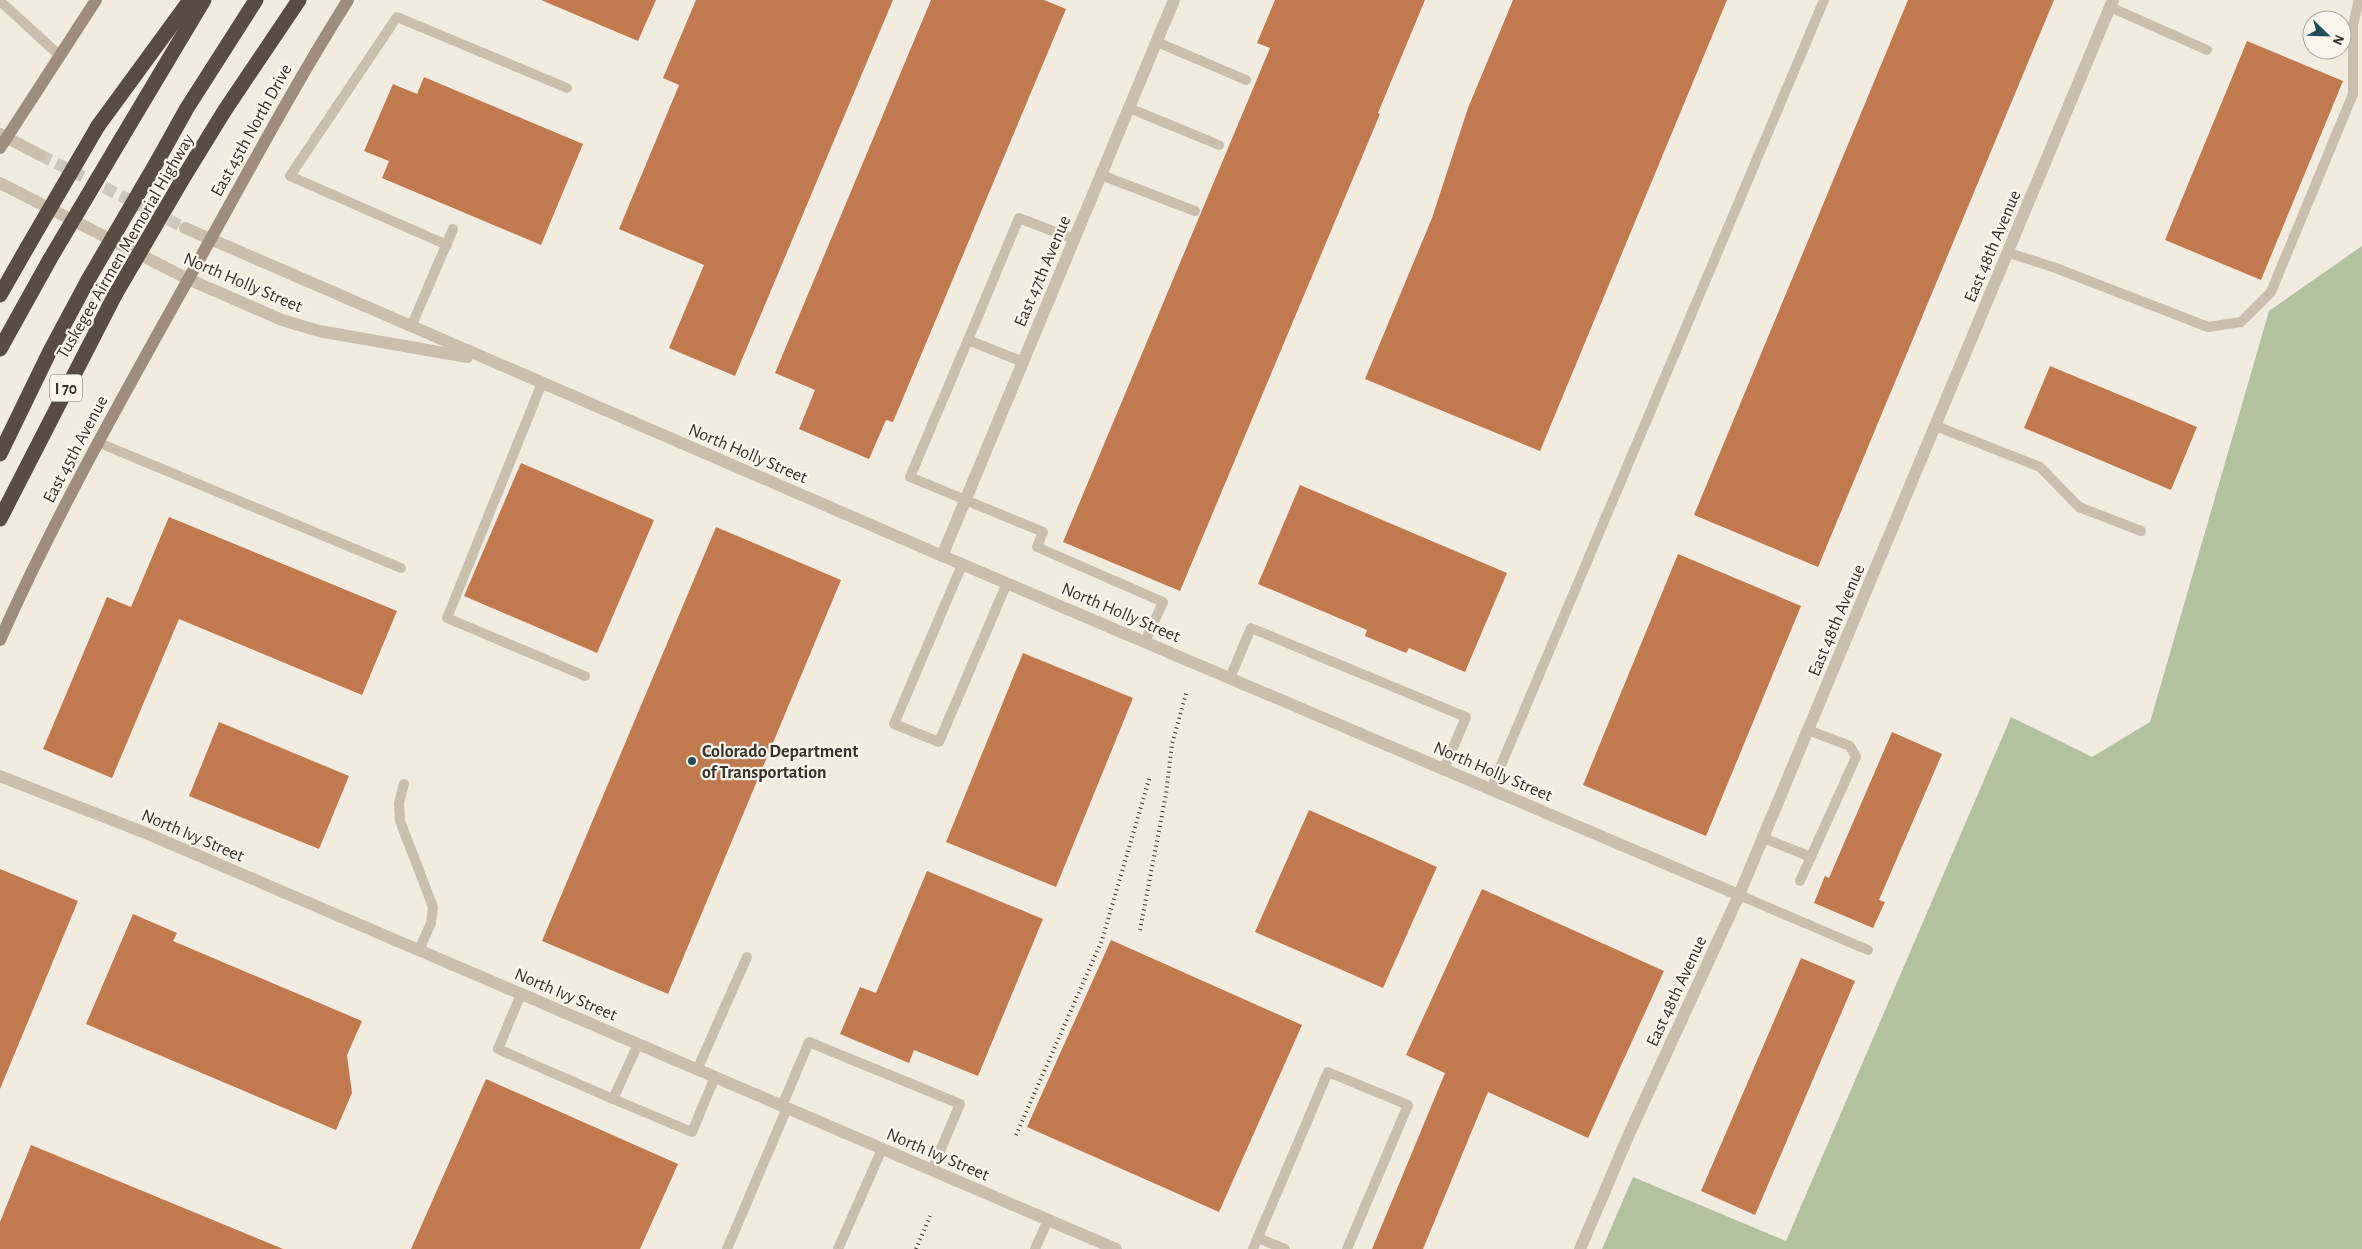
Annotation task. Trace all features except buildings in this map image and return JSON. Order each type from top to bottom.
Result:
[{"type":"highway","points":[[0,295],[98,126],[178,0]]},
{"type":"highway","points":[[98,126],[190,0]]},
{"type":"highway","points":[[0,349],[50,258],[204,0]]},
{"type":"highway","points":[[0,454],[50,351],[88,280],[187,108],[256,0]]},
{"type":"highway","name":"Tuskegee Airmen Memorial Highway","points":[[0,519],[115,295],[225,110],[299,0]]},
{"type":"highway","points":[[0,515],[18,481]]},
{"type":"main road","points":[[2,140],[96,0]]},
{"type":"main road","name":"East 45th North Drive","points":[[188,279],[270,131],[348,0]]},
{"type":"main road","name":"East 45th Avenue","points":[[0,640],[23,588],[98,442],[188,279]]},
{"type":"street","name":"East 47th Avenue","points":[[942,556],[1173,0]]},
{"type":"street","name":"East 48th Avenue","points":[[1580,1249],[1630,1132],[1739,895],[2112,4]]},
{"type":"street","points":[[2,140],[40,155]]},
{"type":"street","name":"North Holly Street","points":[[0,183],[188,279],[259,312],[300,326],[489,361]]},
{"type":"street","name":"North Holly Street","points":[[185,228],[942,556],[1739,895]]},
{"type":"street","name":"North Ivy Street","points":[[0,776],[148,834],[1116,1249]]},
{"type":"lane","points":[[1491,789],[1824,0]]},
{"type":"lane","points":[[2009,253],[2053,267],[2208,327],[2241,322],[2271,292],[2353,94],[2353,25],[2359,0]]},
{"type":"lane","points":[[0,1],[59,55]]},
{"type":"lane","points":[[2112,4],[2207,50]]},
{"type":"lane","points":[[447,245],[290,176],[397,17],[567,88]]},
{"type":"lane","points":[[1157,42],[1246,80]]},
{"type":"lane","points":[[1129,108],[1219,145]]},
{"type":"lane","points":[[1101,176],[1195,211]]},
{"type":"lane","points":[[1074,239],[1019,218],[910,477],[1043,532],[1036,547],[1162,602],[1145,642]]},
{"type":"lane","points":[[411,327],[453,229]]},
{"type":"lane","points":[[968,340],[1023,362]]},
{"type":"lane","points":[[542,383],[447,618],[585,676]]},
{"type":"lane","points":[[1936,426],[2040,467],[2078,508],[2141,531]]},
{"type":"lane","points":[[98,442],[401,568]]},
{"type":"lane","points":[[962,564],[894,724],[939,742],[1007,583]]},
{"type":"lane","points":[[1230,678],[1250,628],[1466,717],[1444,770]]},
{"type":"lane","points":[[1800,881],[1856,757],[1850,746],[1808,730]]},
{"type":"lane","points":[[404,784],[399,803],[400,820],[433,907],[431,923],[419,950]]},
{"type":"lane","points":[[1763,838],[1812,857]]},
{"type":"lane","points":[[1739,895],[1868,950]]},
{"type":"lane","points":[[697,1070],[747,957]]},
{"type":"lane","points":[[521,994],[498,1049],[614,1099],[692,1132],[715,1077]]},
{"type":"lane","points":[[727,1249],[809,1042],[960,1104],[932,1170]]},
{"type":"lane","points":[[614,1099],[638,1044]]},
{"type":"lane","points":[[1253,1249],[1328,1072],[1408,1105],[1347,1249]]},
{"type":"lane","points":[[838,1249],[882,1149]]},
{"type":"lane","points":[[1035,1249],[1048,1220]]},
{"type":"lane","points":[[1258,1238],[1284,1249]]},
{"type":"green space","points":[[2362,246],[2362,1249],[1602,1249],[1633,1177],[1786,1241],[2011,717],[2092,757],[2150,722],[2269,311]]},
{"type":"tunnel","points":[[40,155],[185,228]]},
{"type":"railway","points":[[1140,930],[1166,794],[1172,744],[1187,690]]},
{"type":"railway","points":[[1016,1135],[1102,940],[1150,776]]},
{"type":"railway","points":[[916,1249],[930,1216]]},
{"type":"place","name":"Colorado Department of Transportation","points":[[692,761]]}]
